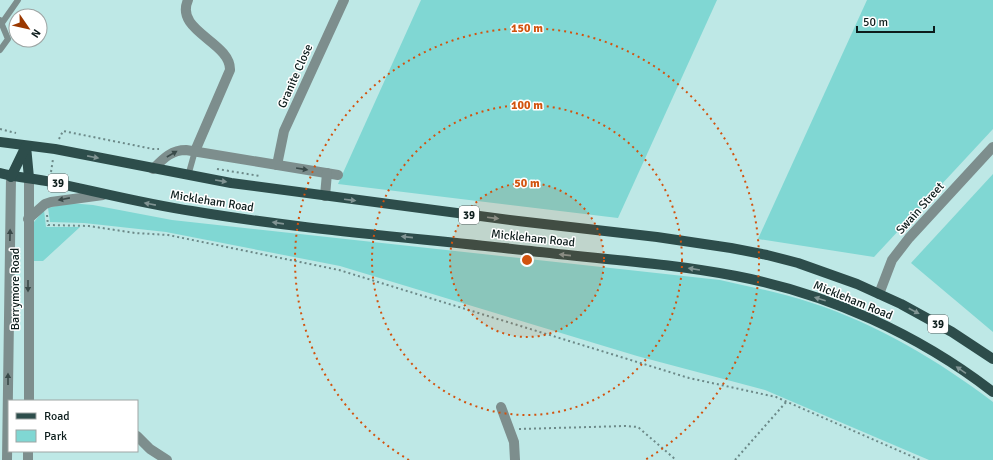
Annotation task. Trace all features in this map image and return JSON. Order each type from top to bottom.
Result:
[{"type":"main road","name":"Mickleham Road","points":[[0,142],[55,149],[188,176],[325,196],[657,237],[731,248],[798,263],[857,284],[946,328],[993,360]]},
{"type":"main road","points":[[11,177],[26,146]]},
{"type":"main road","points":[[26,146],[29,178]]},
{"type":"main road","name":"Mickleham Road","points":[[0,173],[11,177],[29,178],[194,212],[292,226],[679,267],[759,281],[814,297],[868,317],[933,351],[993,392]]},
{"type":"street","points":[[188,0],[186,15],[191,24],[224,55],[230,64],[230,70],[195,151]]},
{"type":"street","name":"Granite Close","points":[[277,165],[284,131],[344,0]]},
{"type":"street","name":"Swain Street","points":[[879,294],[892,260],[909,238],[993,147]]},
{"type":"street","points":[[153,169],[168,155],[177,150],[195,151],[338,175]]},
{"type":"street","points":[[325,196],[326,173]]},
{"type":"street","name":"Barrymore Road","points":[[7,460],[6,406],[11,177]]},
{"type":"street","name":"Barrymore Road","points":[[28,400],[29,178]]},
{"type":"street","points":[[28,219],[45,204],[68,198],[103,194]]},
{"type":"street","points":[[501,407],[514,442],[515,460]]},
{"type":"street","points":[[138,437],[150,449],[167,460]]},
{"type":"lane","points":[[0,50],[8,39],[1,22],[18,0]]},
{"type":"lane","points":[[188,176],[195,151]]},
{"type":"path","points":[[45,204],[48,225],[89,226],[135,233],[168,235],[339,270],[689,378],[776,397],[920,460]]},
{"type":"path","points":[[735,460],[787,401]]},
{"type":"path","points":[[510,429],[638,427],[676,460]]},
{"type":"green space","points":[[421,0],[717,0],[618,218],[338,184]]},
{"type":"green space","points":[[867,0],[993,0],[993,129],[874,257],[758,239]]},
{"type":"green space","points":[[993,174],[993,332],[911,263]]},
{"type":"green space","points":[[70,203],[93,205],[172,220],[720,280],[789,296],[836,312],[884,333],[929,358],[993,402],[993,460],[929,460],[765,390],[637,356],[340,266],[166,232],[84,223],[50,222],[48,208]]},
{"type":"green space","points":[[44,210],[46,227],[80,227],[43,261],[33,261],[34,222]]}]
